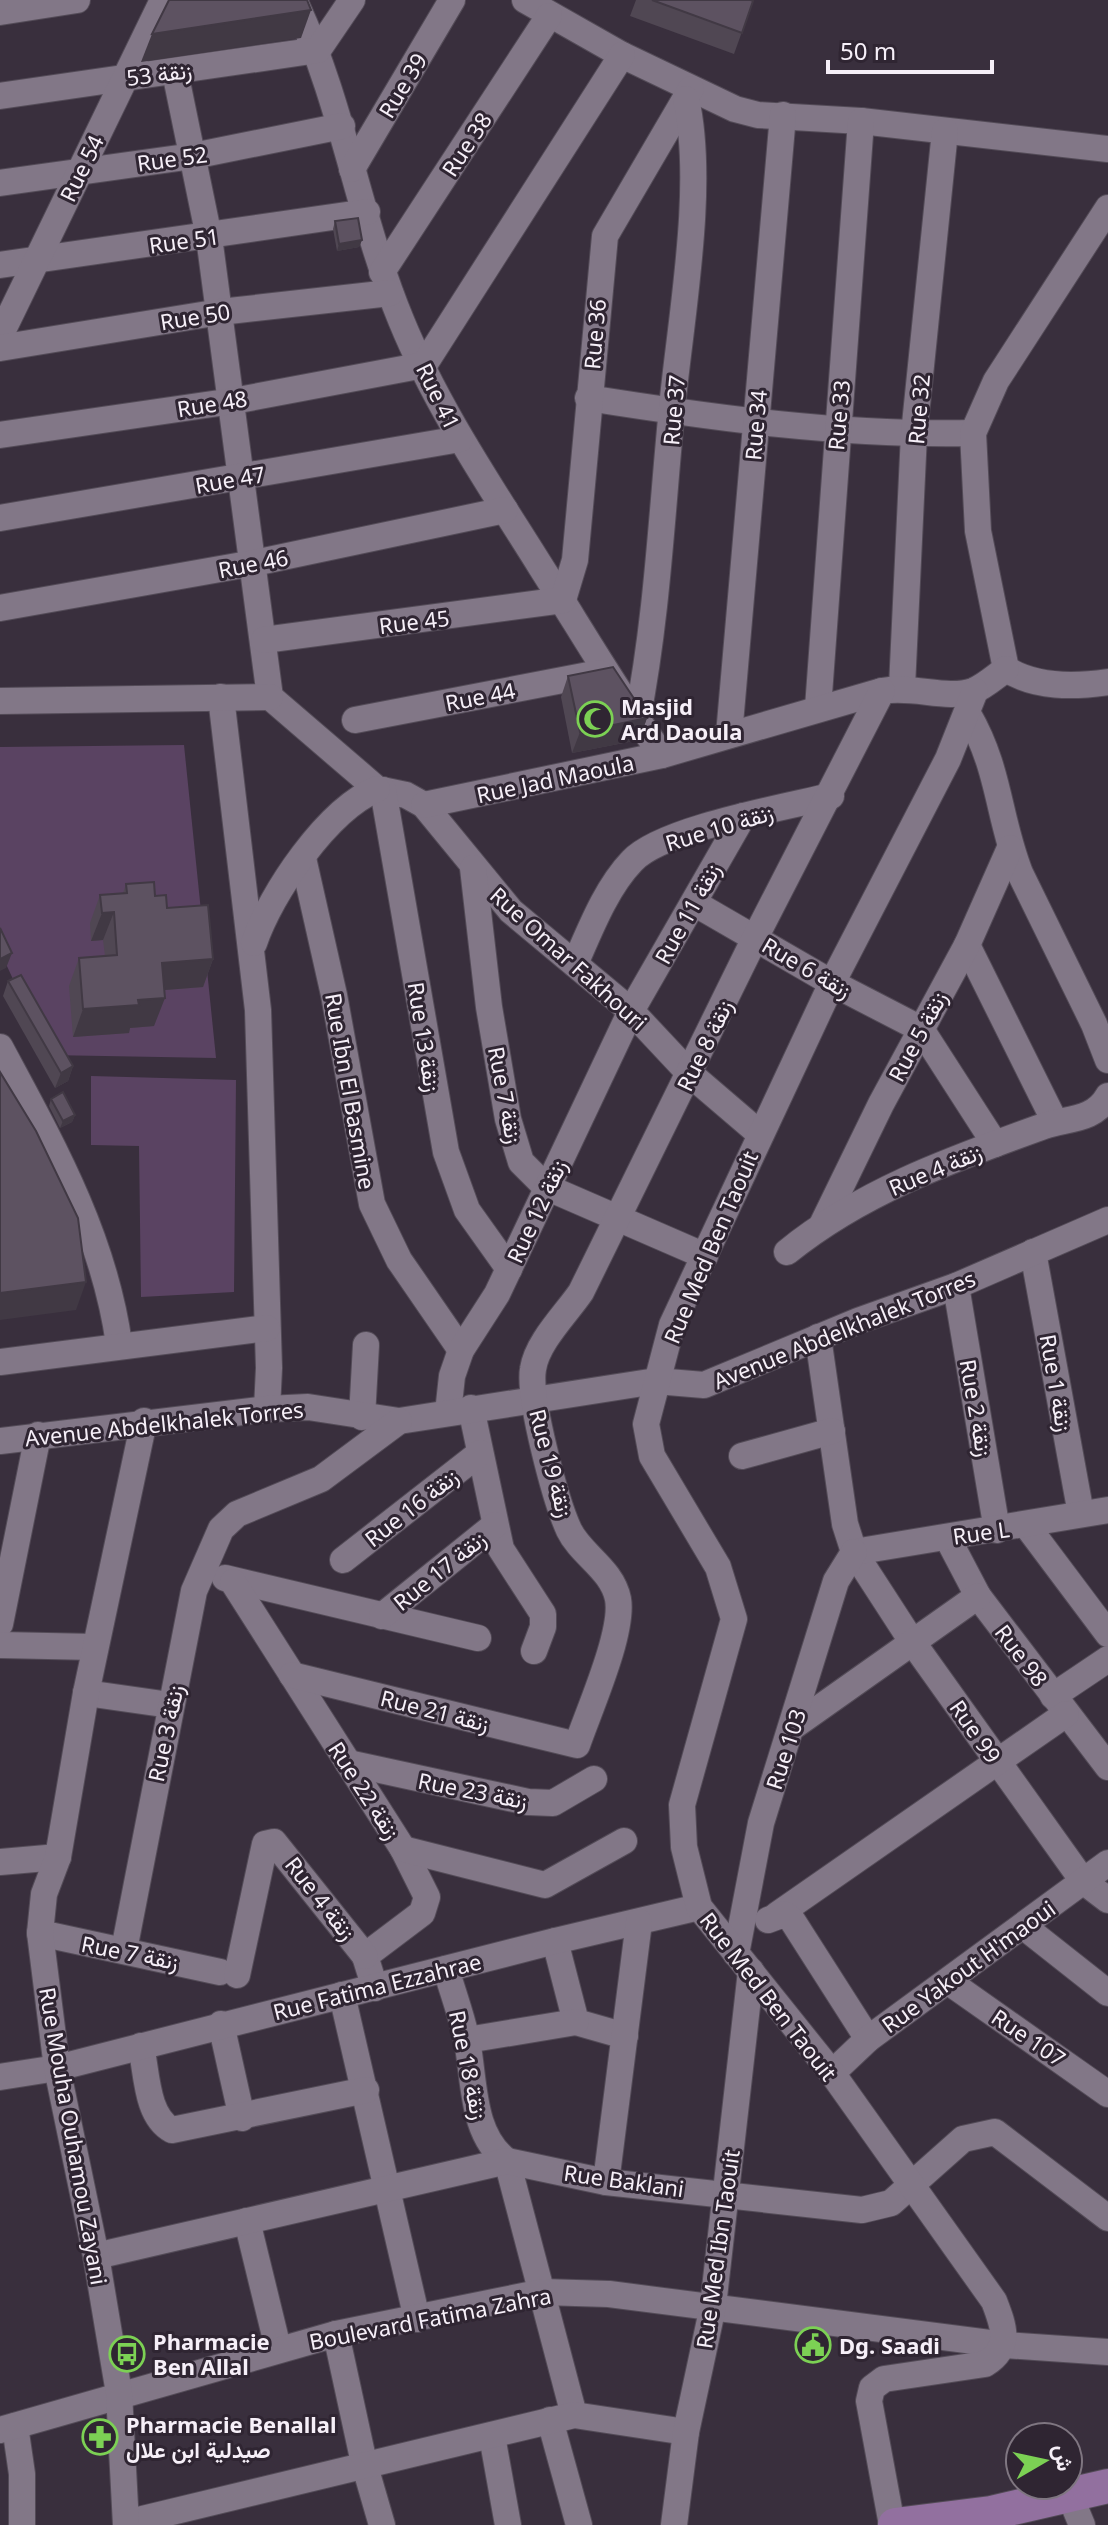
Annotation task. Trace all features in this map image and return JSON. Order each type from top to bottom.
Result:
[{"type":"main road","points":[[893,2525],[1076,2510],[1108,2486]]},
{"type":"street","points":[[0,12],[77,0]]},
{"type":"street","name":"Rue 54","points":[[0,336],[163,0]]},
{"type":"street","name":"Rue 41","points":[[294,0],[318,50],[386,282],[460,439],[563,600],[604,672],[662,755]]},
{"type":"street","points":[[318,50],[352,0]]},
{"type":"street","name":"Rue 39","points":[[352,169],[452,0]]},
{"type":"street","points":[[525,0],[689,94],[758,115],[861,121],[1108,149]]},
{"type":"street","name":"Rue 38","points":[[386,282],[549,16]]},
{"type":"street","name":"زنقة 53","points":[[0,96],[318,50]]},
{"type":"street","points":[[424,365],[622,55]]},
{"type":"street","points":[[175,72],[209,237],[270,697]]},
{"type":"street","name":"Rue 36","points":[[563,600],[575,560],[605,236],[689,94]]},
{"type":"street","name":"Rue 37","points":[[637,720],[650,656],[688,250],[689,94]]},
{"type":"street","name":"Rue 34","points":[[729,735],[783,115]]},
{"type":"street","name":"Rue 33","points":[[818,708],[861,121]]},
{"type":"street","name":"Rue 52","points":[[0,183],[193,156],[342,126]]},
{"type":"street","name":"Rue 32","points":[[892,689],[945,131]]},
{"type":"street","points":[[1108,208],[996,381],[973,433],[978,531],[1006,669],[1017,676],[1051,684],[1108,682]]},
{"type":"street","name":"Rue 51","points":[[0,265],[367,212]]},
{"type":"street","name":"Rue 50","points":[[0,348],[386,282]]},
{"type":"street","name":"Rue 48","points":[[0,435],[233,401],[424,365]]},
{"type":"street","points":[[588,398],[672,411],[837,428],[914,434],[973,433]]},
{"type":"street","name":"Rue 47","points":[[0,518],[460,439]]},
{"type":"street","name":"Rue 46","points":[[0,608],[254,563],[505,510]]},
{"type":"street","name":"Rue 45","points":[[264,640],[563,600]]},
{"type":"street","points":[[1006,669],[972,702],[994,767],[1010,848],[1108,1060]]},
{"type":"street","name":"Rue 44","points":[[355,720],[604,672]]},
{"type":"street","name":"Rue Jad Maoula","points":[[424,805],[662,755],[892,689],[948,693],[972,702]]},
{"type":"street","name":"Rue 8 زنقة","points":[[535,1398],[533,1369],[545,1344],[581,1292],[755,938],[892,689]]},
{"type":"street","points":[[221,697],[251,950],[261,1078],[267,1409]]},
{"type":"street","points":[[0,701],[270,697],[380,789],[406,795],[424,805]]},
{"type":"street","name":"Rue Med Ben Taouit","points":[[972,702],[759,1133],[672,1325],[646,1424],[652,1456],[664,1482],[718,1567],[734,1619],[682,1805],[684,1847],[699,1907],[743,1954],[994,2301],[1003,2325],[1005,2345]]},
{"type":"street","points":[[251,950],[264,913],[303,858],[359,796],[380,789]]},
{"type":"street","name":"Rue 13 زنقة","points":[[380,789],[446,1152],[467,1210],[509,1269]]},
{"type":"street","name":"Rue 10 زنقة","points":[[575,964],[620,876],[638,855],[743,816],[831,796]]},
{"type":"street","name":"Rue Omar Fakhouri","points":[[424,805],[511,911],[631,1011],[690,1074],[759,1133]]},
{"type":"street","name":"Rue 11 زنقة","points":[[631,1011],[743,816]]},
{"type":"street","name":"Rue 5 زنقة","points":[[823,1223],[967,945],[1010,848]]},
{"type":"street","name":"Rue Ibn El Basmine","points":[[303,858],[334,995],[372,1204],[399,1260],[461,1350]]},
{"type":"street","name":"Rue 7 زنقة","points":[[473,868],[489,1007],[514,1143],[525,1169],[546,1187],[705,1256]]},
{"type":"street","name":"Rue 6 زنقة","points":[[694,903],[832,983],[921,1029]]},
{"type":"street","points":[[967,945],[1055,1122]]},
{"type":"street","name":"Rue 12 زنقة","points":[[460,1410],[452,1376],[461,1350],[488,1311],[631,1011]]},
{"type":"street","points":[[921,1029],[995,1144]]},
{"type":"street","points":[[0,1047],[64,1166],[88,1222],[114,1313],[119,1344]]},
{"type":"street","name":"Rue 4 زنقة","points":[[787,1252],[823,1223],[908,1179],[1102,1104]]},
{"type":"street","name":"Avenue Abdelkhalek Torres","points":[[0,1441],[144,1421],[267,1409],[308,1407],[399,1421],[656,1381],[704,1385],[818,1337],[956,1286],[1108,1220]]},
{"type":"street","name":"Rue 1 زنقة","points":[[1033,1252],[1081,1514]]},
{"type":"street","name":"Rue 2 زنقة","points":[[956,1286],[997,1530]]},
{"type":"street","points":[[0,1362],[119,1344],[267,1328]]},
{"type":"street","name":"Rue 99","points":[[818,1337],[845,1524],[854,1552],[911,1640],[1083,1881],[1108,1900]]},
{"type":"street","points":[[362,1417],[366,1345]]},
{"type":"street","name":"Rue 19 زنقة","points":[[535,1398],[570,1532],[609,1577],[618,1598],[616,1633],[577,1745]]},
{"type":"street","points":[[460,1410],[480,1453],[495,1525],[507,1561],[543,1614],[543,1627],[534,1651]]},
{"type":"street","name":"Rue Mouha Ouhamou Zayani","points":[[126,2524],[119,2393],[96,2256],[57,2068],[40,1933],[44,1894],[58,1857],[95,1647],[144,1421]]},
{"type":"street","name":"Rue 3 زنقة","points":[[124,1950],[170,1705],[201,1567],[226,1522],[309,1486],[399,1421]]},
{"type":"street","points":[[742,1456],[832,1431]]},
{"type":"street","points":[[0,1621],[8,1537],[38,1435]]},
{"type":"street","name":"Rue 16 زنقة","points":[[343,1560],[480,1453]]},
{"type":"street","name":"Rue L","points":[[854,1552],[1027,1526],[1108,1510]]},
{"type":"street","name":"Rue 17 زنقة","points":[[382,1616],[495,1525]]},
{"type":"street","points":[[1027,1526],[1108,1634]]},
{"type":"street","name":"Rue 98","points":[[947,1537],[978,1596],[1108,1767]]},
{"type":"street","name":"Rue 103","points":[[743,1954],[761,1823],[794,1726],[836,1581],[854,1552]]},
{"type":"street","points":[[201,1567],[233,1582],[478,1638]]},
{"type":"street","name":"Rue 22 زنقة","points":[[233,1582],[403,1849],[427,1897],[422,1913],[365,1956]]},
{"type":"street","points":[[794,1726],[911,1640],[978,1596]]},
{"type":"street","points":[[0,1645],[95,1647]]},
{"type":"street","points":[[743,1954],[777,1915],[998,1762],[1108,1659]]},
{"type":"street","name":"Rue 21 زنقة","points":[[292,1675],[577,1745]]},
{"type":"street","points":[[86,1693],[170,1705]]},
{"type":"street","name":"Rue 23 زنقة","points":[[348,1763],[528,1802],[553,1803],[594,1779]]},
{"type":"street","points":[[403,1849],[545,1885],[624,1841]]},
{"type":"street","name":"Rue 4 زنقة","points":[[229,1974],[265,1844],[274,1842],[365,1956]]},
{"type":"street","points":[[0,1862],[58,1857]]},
{"type":"street","name":"Rue Yakout H'maoui","points":[[832,2073],[868,2039],[1108,1863]]},
{"type":"street","name":"Rue Fatima Ezzahrae","points":[[0,2077],[57,2068],[221,2024],[699,1907]]},
{"type":"street","points":[[777,1915],[784,1914],[792,1920],[868,2039]]},
{"type":"street","points":[[606,2182],[639,1922]]},
{"type":"street","points":[[1023,1926],[1108,1993]]},
{"type":"street","name":"Rue 7 زنقة","points":[[40,1933],[229,1974]]},
{"type":"street","points":[[555,1941],[576,2022]]},
{"type":"street","name":"Rue Med Ibn Taouit","points":[[674,2525],[686,2432],[713,2306],[728,2193],[743,1954]]},
{"type":"street","points":[[365,1956],[375,1988]]},
{"type":"street","name":"Rue 18 زنقة","points":[[446,1969],[467,2040],[484,2131],[492,2150],[507,2161],[543,2292],[579,2525]]},
{"type":"street","name":"Rue 107","points":[[949,1982],[1108,2094]]},
{"type":"street","points":[[342,1995],[390,2190],[417,2319]]},
{"type":"street","points":[[467,2040],[576,2022],[625,2036]]},
{"type":"street","points":[[221,2024],[242,2118]]},
{"type":"street","points":[[141,2046],[154,2110],[163,2125],[172,2130],[185,2130],[366,2090]]},
{"type":"street","name":"Rue Baklani","points":[[96,2256],[507,2161],[606,2182],[862,2210],[891,2203],[963,2139],[995,2132],[1108,2218]]},
{"type":"street","points":[[247,2221],[278,2348]]},
{"type":"street","name":"Boulevard Fatima Zahra","points":[[8,2428],[278,2348],[543,2292],[609,2294],[1005,2345],[1107,2350]]},
{"type":"street","points":[[336,2334],[364,2463],[382,2525]]},
{"type":"street","points":[[893,2525],[869,2401],[872,2388],[884,2379],[985,2364],[997,2356],[1005,2345]]},
{"type":"street","points":[[126,2524],[364,2463],[562,2418],[686,2432]]},
{"type":"street","points":[[8,2428],[22,2474],[22,2525]]},
{"type":"street","points":[[492,2436],[508,2525]]},
{"type":"shaded area","points":[[184,745],[216,1058],[48,1055],[0,951],[0,747]]},
{"type":"shaded area","points":[[91,1076],[236,1080],[234,1292],[141,1297],[139,1146],[91,1145]]},
{"type":"building","points":[[169,0],[307,0],[311,10],[152,34]]},
{"type":"building","points":[[652,0],[751,0],[753,1],[742,33]]},
{"type":"building","points":[[358,218],[362,240],[339,244],[335,221]]},
{"type":"building","points":[[613,667],[647,718],[580,732],[568,676]]},
{"type":"building","points":[[154,882],[155,896],[166,895],[167,908],[208,905],[213,959],[162,963],[165,998],[138,1000],[139,1005],[83,1009],[79,958],[117,955],[114,912],[102,913],[100,895],[127,893],[126,884]]},
{"type":"building","points":[[0,928],[12,953],[0,959]]},
{"type":"building","points":[[21,975],[73,1066],[61,1073],[8,981]]},
{"type":"building","points":[[0,1072],[36,1131],[78,1218],[86,1282],[0,1293]]},
{"type":"building","points":[[63,1092],[75,1115],[63,1121],[51,1099]]},
{"type":"place","name":"Masjid Ard Daoula","points":[[595,719]]},
{"type":"place","name":"Dg. Saadi","points":[[813,2345]]},
{"type":"place","name":"Pharmacie Ben Allal","points":[[127,2354]]},
{"type":"place","name":"Pharmacie Benallal صيدلية ابن علال","points":[[100,2437]]}]
